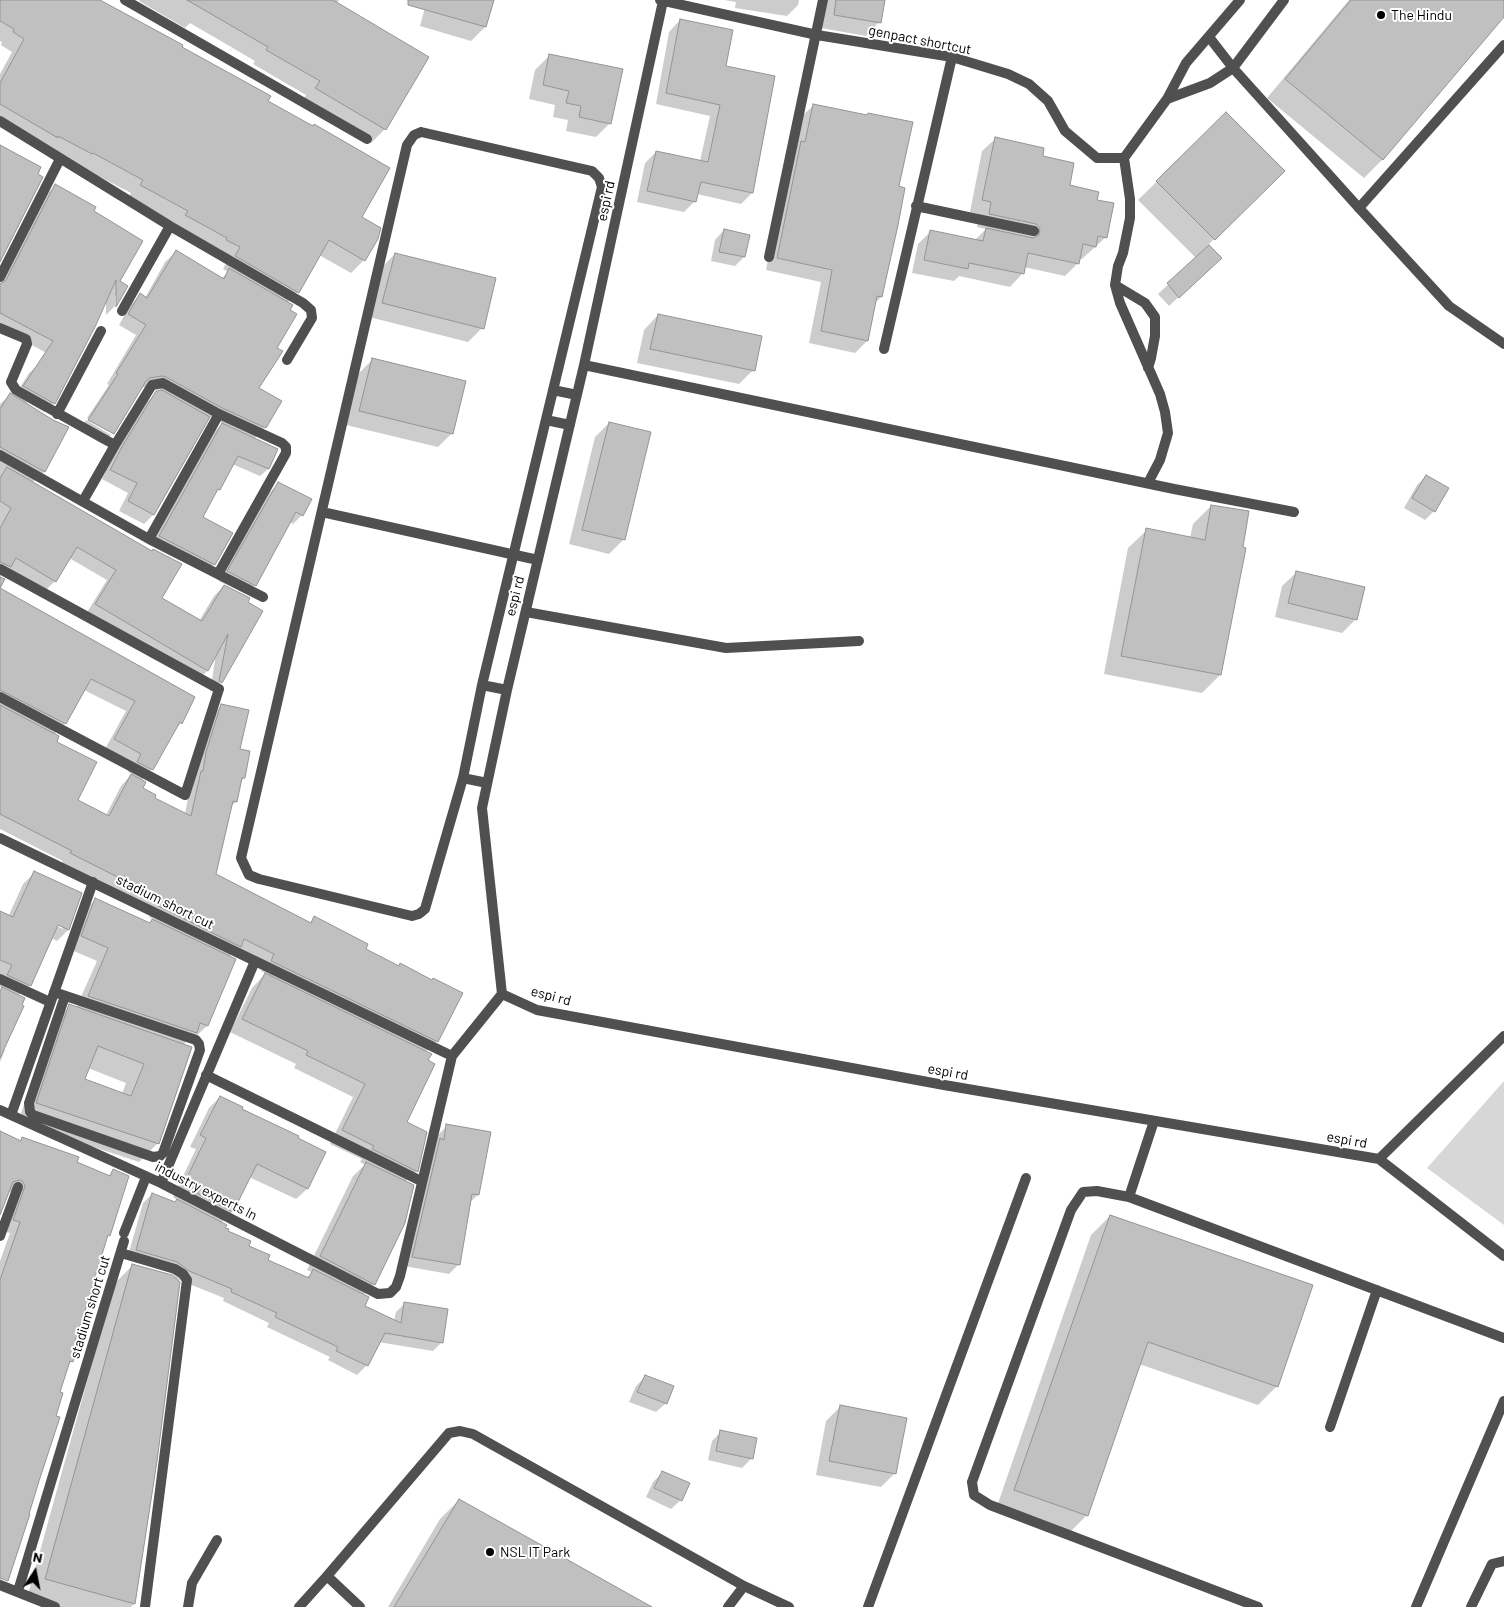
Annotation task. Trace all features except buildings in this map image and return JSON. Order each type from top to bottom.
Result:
[{"type":"street","points":[[126,0],[366,139]]},
{"type":"street","name":"genpact shortcut","points":[[662,0],[817,35],[952,57],[1008,74],[1029,84],[1048,100],[1065,131],[1097,158],[1124,158]]},
{"type":"street","name":"espi rd","points":[[662,0],[584,365],[507,690],[482,808],[502,994],[537,1010],[944,1086],[1379,1159],[1504,1256]]},
{"type":"street","points":[[769,257],[823,0]]},
{"type":"street","points":[[1148,483],[1160,460],[1168,433],[1160,394],[1120,303],[1115,285],[1130,218],[1130,199],[1124,158],[1168,99],[1186,62],[1240,0]]},
{"type":"street","points":[[1168,99],[1210,83],[1233,68],[1284,0]]},
{"type":"street","points":[[1209,37],[1233,68],[1449,306],[1504,344]]},
{"type":"street","points":[[1359,208],[1504,45]]},
{"type":"street","points":[[884,348],[952,57]]},
{"type":"street","points":[[0,121],[170,226],[303,303],[310,310],[312,318],[288,360]]},
{"type":"street","points":[[421,132],[592,172],[599,178],[602,188],[546,420],[482,685],[463,778],[425,909],[419,914],[412,916],[249,875],[241,858],[406,144],[421,132]]},
{"type":"street","points":[[0,277],[60,159]]},
{"type":"street","points":[[916,206],[1034,231]]},
{"type":"street","points":[[122,312],[170,226]]},
{"type":"street","points":[[1115,285],[1145,303],[1155,317],[1152,358],[1148,368]]},
{"type":"street","points":[[0,328],[26,339],[27,344],[11,382],[13,387],[57,414],[115,445]]},
{"type":"street","points":[[57,414],[101,331]]},
{"type":"street","points":[[584,365],[1294,512]]},
{"type":"street","points":[[83,501],[152,385],[163,383],[219,414],[282,443],[286,448],[286,453],[218,574]]},
{"type":"street","points":[[553,390],[577,395]]},
{"type":"street","points":[[149,539],[219,414]]},
{"type":"street","points":[[546,420],[570,425]]},
{"type":"street","points":[[0,455],[149,539],[263,597]]},
{"type":"street","points":[[322,512],[538,560]]},
{"type":"street","points":[[0,569],[219,689],[185,795],[0,697]]},
{"type":"street","points":[[526,612],[726,648],[859,641]]},
{"type":"street","points":[[482,685],[507,690]]},
{"type":"street","points":[[463,778],[487,783]]},
{"type":"street","name":"stadium short cut","points":[[0,838],[452,1056]]},
{"type":"street","points":[[11,1115],[93,882]]},
{"type":"street","points":[[161,1183],[255,961]]},
{"type":"street","points":[[0,979],[52,997],[65,996],[196,1040],[199,1044],[217,1051]]},
{"type":"street","points":[[206,1075],[421,1181],[452,1056],[502,994]]},
{"type":"street","points":[[65,996],[29,1103],[30,1112],[33,1115],[153,1157],[160,1156],[163,1153],[200,1050],[199,1044]]},
{"type":"street","points":[[1379,1159],[1504,1036]]},
{"type":"street","name":"industry experts ln","points":[[0,1110],[161,1183],[378,1294],[390,1293],[396,1287],[421,1181]]},
{"type":"street","points":[[1129,1197],[1154,1121]]},
{"type":"street","points":[[121,1253],[124,1237],[146,1177]]},
{"type":"street","points":[[868,1607],[1026,1178]]},
{"type":"street","points":[[0,1236],[18,1187]]},
{"type":"street","points":[[1258,1607],[990,1505],[974,1495],[972,1482],[1071,1210],[1083,1192],[1096,1191],[1129,1197],[1504,1338]]},
{"type":"street","name":"stadium short cut","points":[[18,1591],[121,1253],[175,1269],[183,1274],[187,1280],[145,1607]]},
{"type":"street","points":[[1330,1427],[1377,1290]]},
{"type":"street","points":[[1416,1607],[1504,1401]]},
{"type":"street","points":[[299,1607],[449,1433],[460,1431],[474,1434],[744,1586],[788,1607]]},
{"type":"street","points":[[188,1607],[192,1583],[217,1540]]},
{"type":"street","points":[[1470,1607],[1492,1564],[1504,1561]]},
{"type":"street","points":[[327,1576],[360,1607]]},
{"type":"street","points":[[0,1585],[55,1607]]},
{"type":"street","points":[[728,1607],[744,1586]]},
{"type":"shaded area","points":[[1504,1081],[1504,1225],[1427,1168]]},
{"type":"place","name":"The Hindu","points":[[1381,15]]},
{"type":"place","name":"NSL IT Park","points":[[490,1552]]}]
